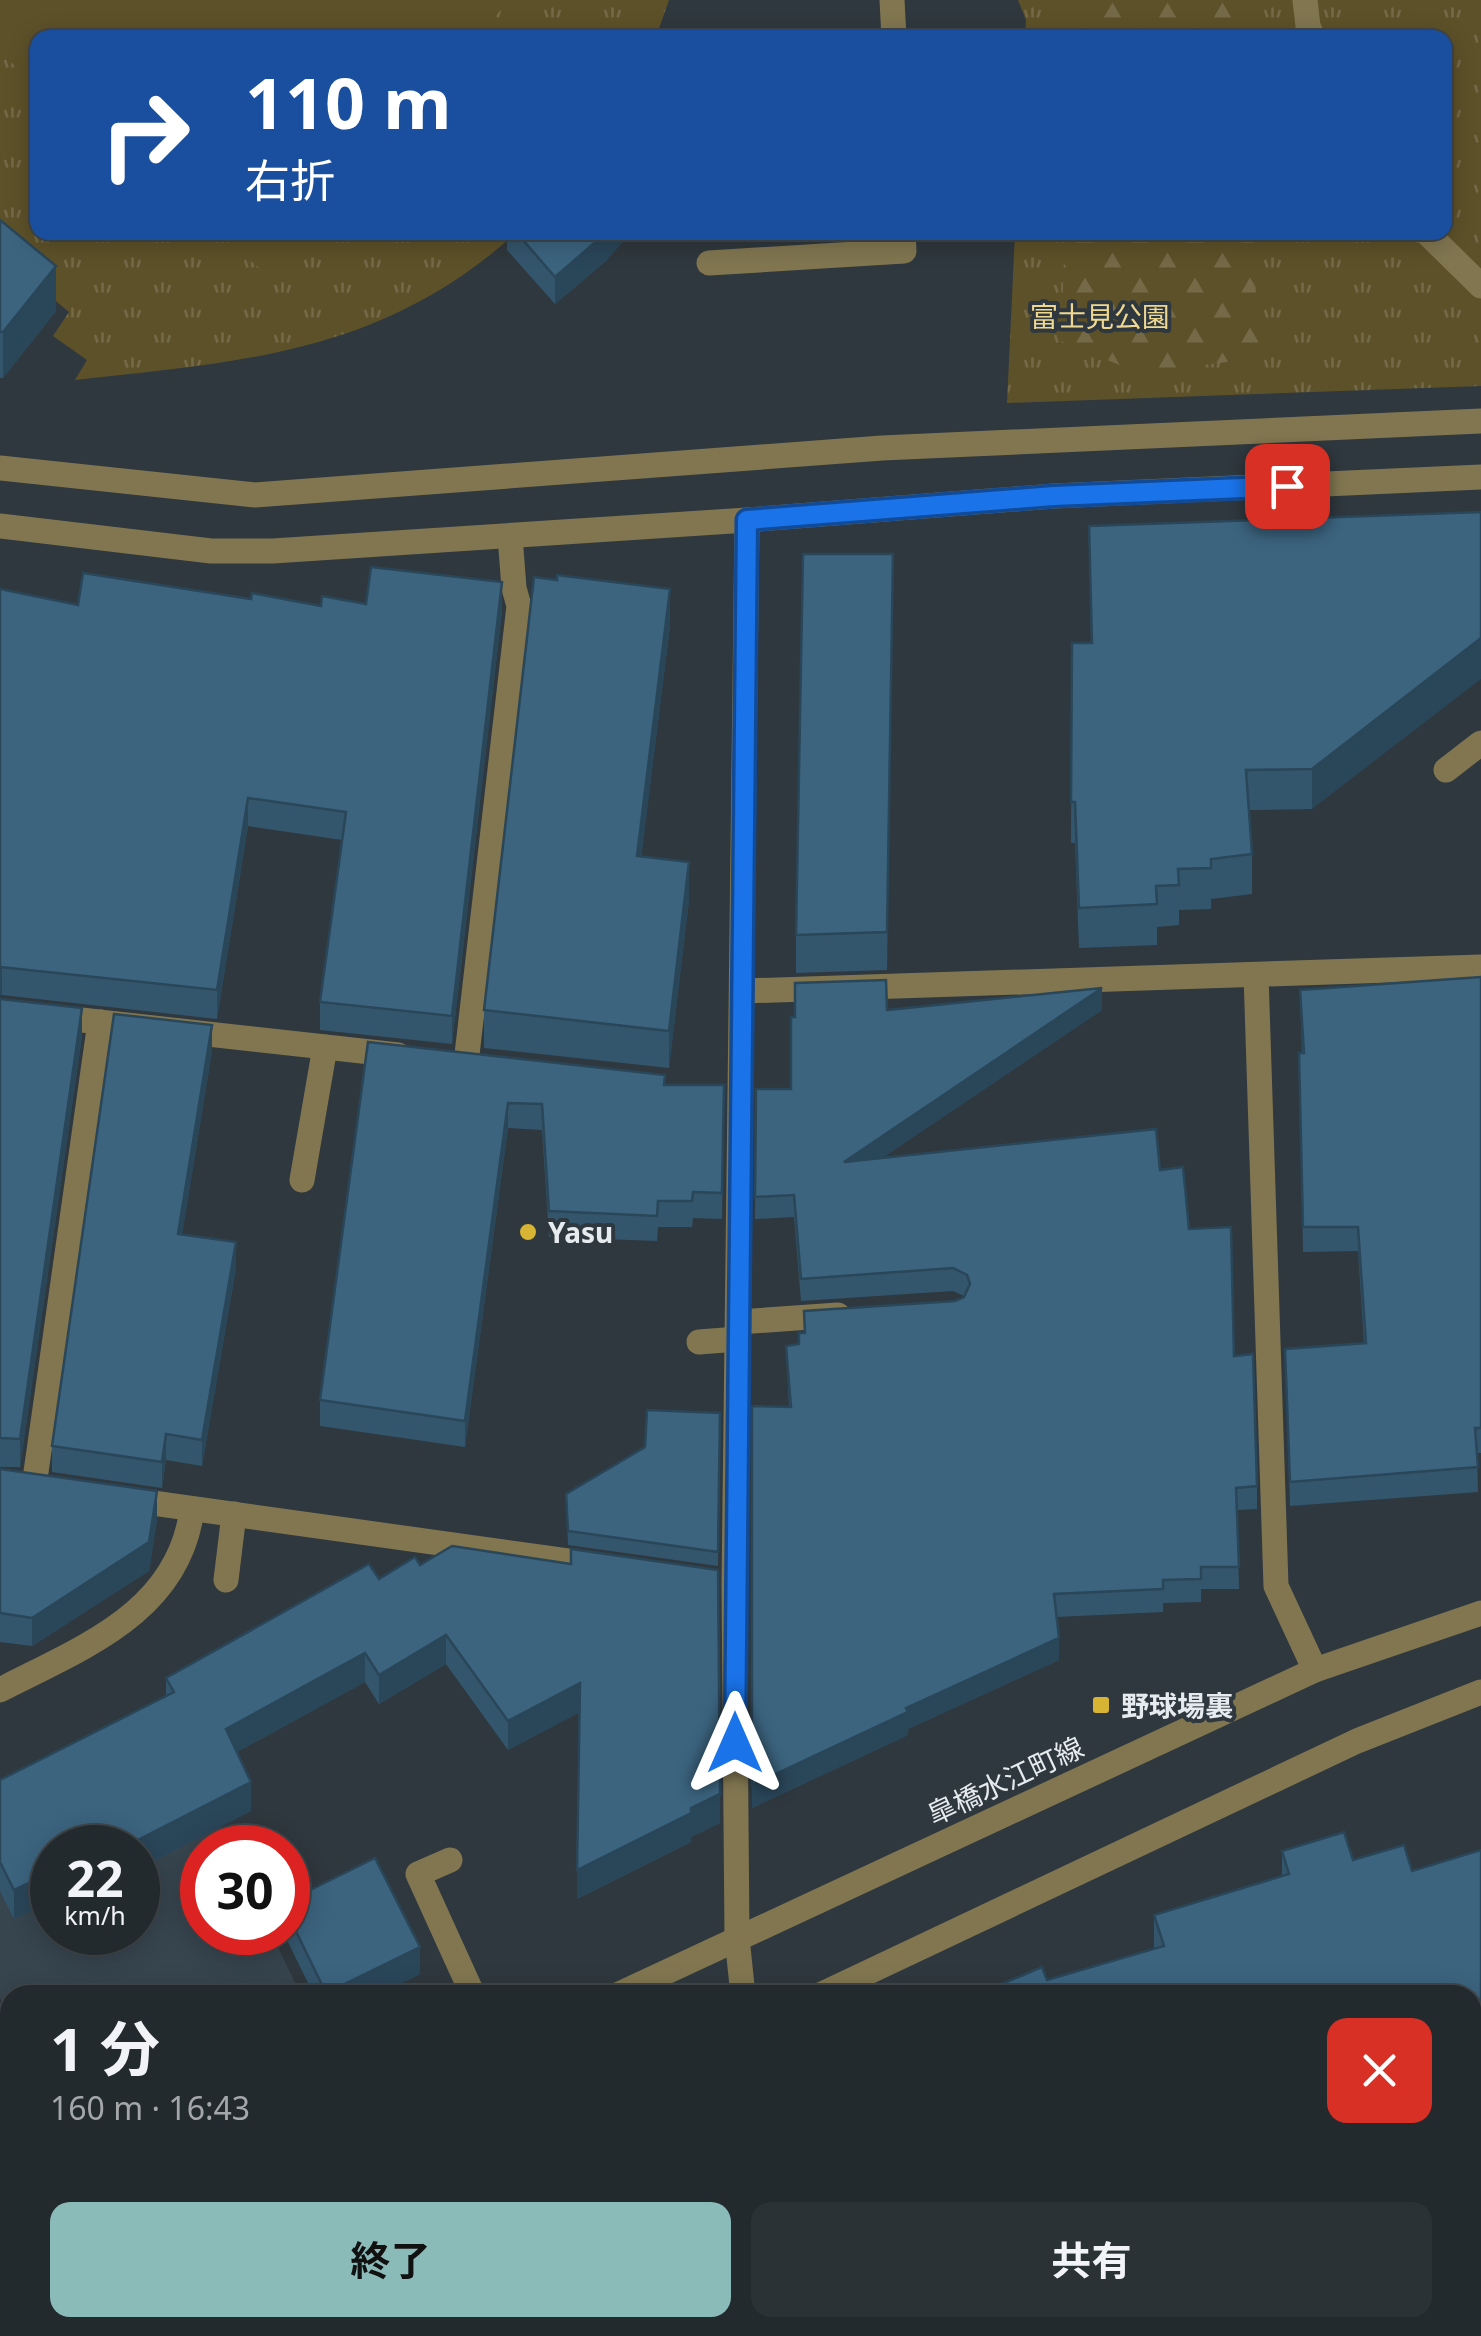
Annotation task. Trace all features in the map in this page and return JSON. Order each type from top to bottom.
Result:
[{"type":"street","points":[[892,0],[894,30]]},
{"type":"street","points":[[1305,0],[1311,30]]},
{"type":"street","points":[[709,263],[904,251],[904,240]]},
{"type":"street","points":[[1434,240],[1481,286]]},
{"type":"street","points":[[0,468],[255,495],[882,448],[1481,421]]},
{"type":"street","points":[[0,526],[211,551],[272,551],[1054,496],[1481,478]]},
{"type":"street","points":[[741,1985],[736,1938],[725,1583],[739,1330],[733,1092],[744,991],[747,520]]},
{"type":"street","points":[[0,1011],[458,1062],[519,606],[510,536]]},
{"type":"street","points":[[1446,770],[1481,743]]},
{"type":"street","points":[[744,991],[1481,967]]},
{"type":"street","points":[[1256,975],[1276,1586],[1315,1670]]},
{"type":"street","points":[[35,1486],[100,1022]]},
{"type":"street","points":[[302,1180],[325,1047]]},
{"type":"street","points":[[699,1342],[739,1330],[856,1314]]},
{"type":"street","points":[[93,1495],[638,1571]]},
{"type":"street","points":[[0,1690],[118,1629],[164,1584],[189,1531],[192,1509]]},
{"type":"street","points":[[226,1580],[234,1514]]},
{"type":"street","name":"皐橋水江町線","points":[[638,1985],[1315,1670],[1481,1613]]},
{"type":"street","points":[[841,1985],[1357,1741],[1481,1692]]},
{"type":"street","points":[[450,1860],[418,1874],[468,1985]]},
{"type":"shaded area","points":[[172,1726],[219,1825],[180,1825],[180,1955],[282,1955],[296,1985],[0,1985],[0,1807]]},
{"type":"green space","points":[[0,0],[669,0],[658,30],[30,30],[30,240],[507,240],[465,273],[414,304],[362,328],[254,357],[75,380],[87,360],[53,336],[69,312],[0,255]]},
{"type":"green space","points":[[0,0],[509,0],[484,30],[30,30],[30,78],[0,53]]},
{"type":"green space","name":"富士見公園","points":[[1018,0],[1481,0],[1481,386],[1007,403],[1015,240],[1452,240],[1452,30],[1025,30]]},
{"type":"green space","points":[[1075,0],[1243,0],[1245,30],[1073,30]]},
{"type":"green space","points":[[226,240],[313,240],[278,283]]},
{"type":"green space","points":[[1065,240],[1253,240],[1259,358],[1139,373],[1061,341]]},
{"type":"building","points":[[0,220],[56,266],[3,332],[0,332]]},
{"type":"building","points":[[523,240],[598,240],[555,277]]},
{"type":"building","points":[[1481,512],[1481,638],[1312,769],[1246,770],[1252,854],[1211,859],[1211,868],[1178,869],[1179,885],[1156,886],[1157,904],[1079,908],[1075,802],[1071,802],[1072,643],[1092,643],[1089,526]]},
{"type":"building","points":[[803,554],[893,554],[887,932],[796,935]]},
{"type":"building","points":[[371,567],[502,582],[452,1016],[320,1002],[346,812],[248,798],[217,990],[0,967],[0,589],[78,605],[83,573],[251,599],[252,593],[321,606],[322,596],[366,604]]},
{"type":"building","points":[[557,575],[670,589],[637,856],[689,862],[669,1031],[484,1010],[534,577],[557,580]]},
{"type":"building","points":[[1481,977],[1481,1428],[1475,1428],[1478,1467],[1290,1482],[1285,1349],[1366,1343],[1358,1227],[1303,1227],[1299,1053],[1304,1053],[1300,990]]},
{"type":"building","points":[[886,980],[887,1010],[1102,988],[844,1162],[1156,1129],[1160,1170],[1183,1167],[1189,1229],[1231,1227],[1234,1356],[1253,1354],[1257,1486],[1236,1488],[1239,1567],[1201,1567],[1201,1579],[1163,1580],[1163,1589],[1054,1594],[1059,1638],[752,1785],[752,1406],[791,1407],[786,1346],[799,1344],[799,1333],[805,1333],[804,1311],[955,1301],[964,1297],[970,1284],[967,1275],[953,1268],[801,1279],[794,1195],[755,1197],[756,1089],[791,1089],[795,983]]},
{"type":"building","points":[[0,999],[82,1008],[20,1439],[0,1438]]},
{"type":"building","points":[[114,1014],[212,1025],[178,1234],[236,1242],[202,1440],[166,1434],[162,1462],[52,1446]]},
{"type":"building","points":[[368,1042],[665,1075],[664,1085],[724,1085],[722,1193],[693,1192],[692,1201],[658,1201],[657,1216],[549,1211],[542,1104],[508,1103],[465,1421],[320,1400]]},
{"type":"building","points":[[647,1410],[720,1413],[718,1552],[568,1531],[566,1494],[645,1447]]},
{"type":"building","points":[[0,1469],[157,1491],[149,1542],[32,1618],[0,1613]]},
{"type":"building","points":[[452,1546],[571,1564],[571,1549],[718,1570],[720,1794],[691,1808],[691,1813],[577,1870],[580,1683],[508,1721],[446,1635],[379,1675],[365,1653],[226,1729],[251,1782],[160,1829],[160,1825],[30,1825],[30,1883],[14,1890],[0,1862],[0,1780],[174,1692],[166,1678],[369,1564],[379,1579],[415,1557],[420,1565]]},
{"type":"building","points":[[1344,1832],[1353,1860],[1404,1845],[1412,1871],[1481,1850],[1481,1985],[1000,1985],[1042,1967],[1047,1980],[1164,1946],[1154,1915],[1289,1874],[1282,1851]]},
{"type":"building","points":[[375,1858],[420,1947],[342,1985],[322,1985],[307,1955],[310,1890]]},
{"type":"place","name":"Yasu","points":[[528,1232]]},
{"type":"place","name":"野球場裏","points":[[1101,1705]]},
{"type":"route","points":[[735,1743],[747,520],[1054,496],[1287,486]]}]
